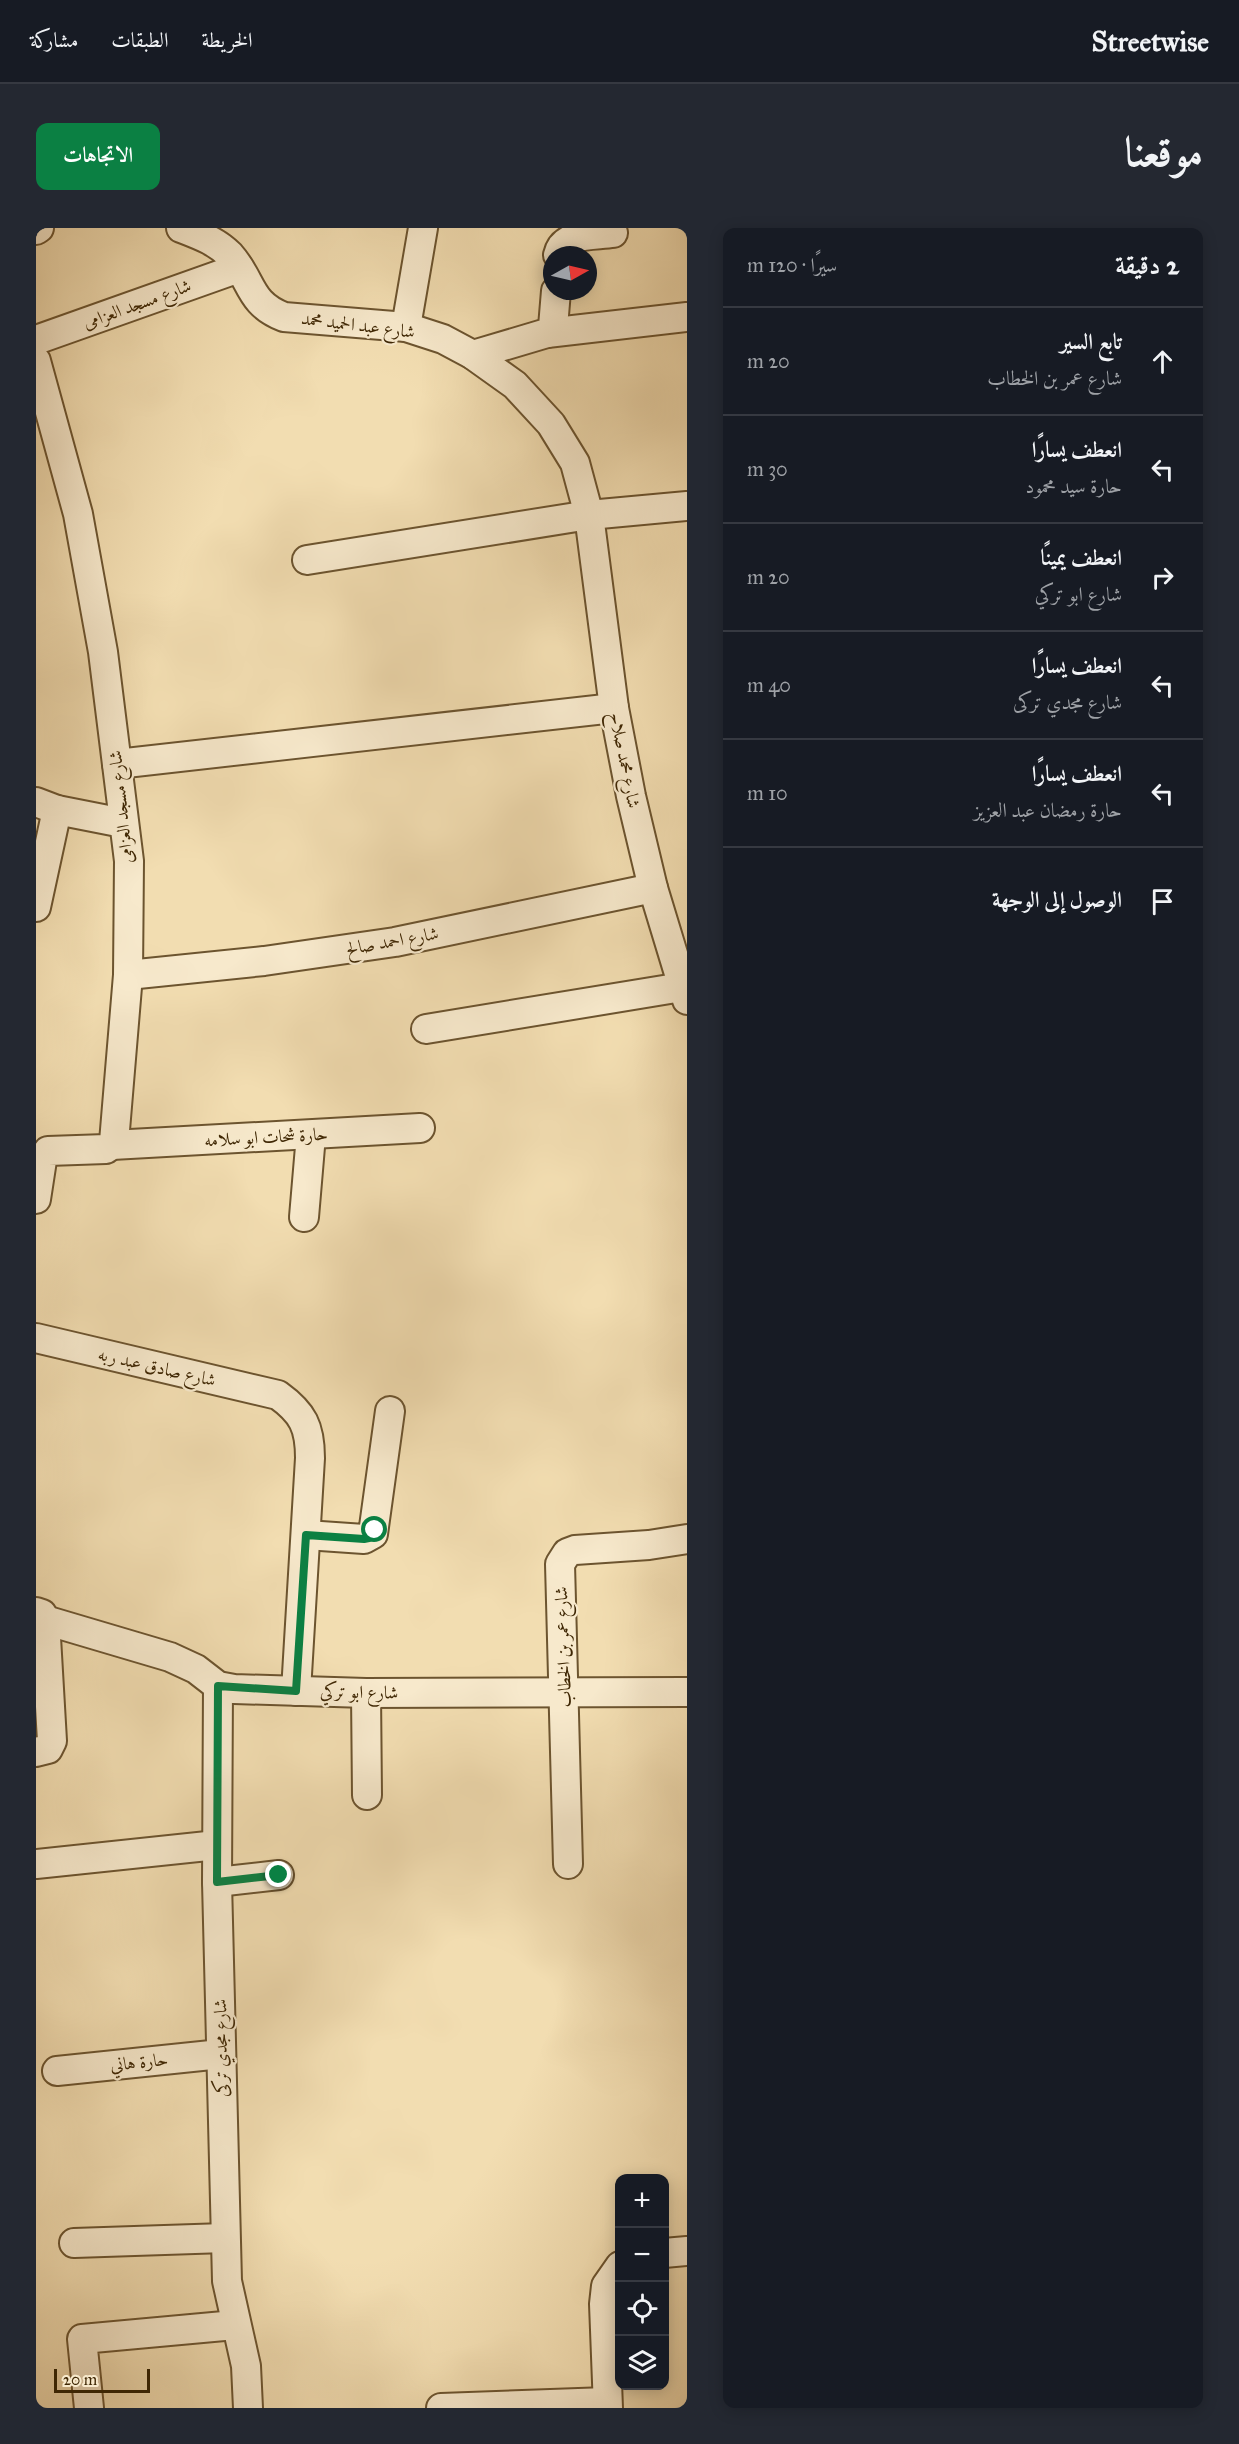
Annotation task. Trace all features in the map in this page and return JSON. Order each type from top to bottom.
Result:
[{"type":"street","name":"شارع عبد الحميد محمد","points":[[181,228],[219,245],[239,268],[260,304],[271,312],[284,317],[406,327],[443,339],[473,355],[515,385],[551,424],[575,463],[589,515]]},
{"type":"street","points":[[406,327],[423,228]]},
{"type":"street","points":[[561,246],[570,238],[613,233]]},
{"type":"street","name":"شارع مسجد العزامى","points":[[36,340],[239,268]]},
{"type":"street","points":[[547,333],[553,327],[555,300]]},
{"type":"street","points":[[473,355],[547,333],[687,317]]},
{"type":"street","name":"شارع مسجد العزامى","points":[[36,361],[41,401],[78,514],[103,652],[129,861],[128,975],[115,1139],[112,1145]]},
{"type":"street","points":[[307,560],[589,515],[687,506]]},
{"type":"street","name":"شارع محمد صلاح","points":[[589,515],[614,708],[631,796],[653,888],[685,994]]},
{"type":"street","points":[[117,764],[614,708]]},
{"type":"street","points":[[36,907],[47,806],[123,823]]},
{"type":"street","name":"شارع احمد صالح","points":[[128,975],[264,961],[395,942],[653,888]]},
{"type":"street","points":[[426,1029],[685,994]]},
{"type":"street","name":"حارة شحات ابو سلامه","points":[[112,1145],[420,1128]]},
{"type":"street","points":[[304,1217],[311,1135]]},
{"type":"street","points":[[36,1199],[42,1160],[48,1151],[106,1149],[112,1145]]},
{"type":"street","name":"شارع صادق عبد ربه","points":[[36,1338],[278,1395],[293,1406],[304,1421],[310,1439],[306,1535]]},
{"type":"street","points":[[296,1691],[306,1535],[364,1539],[373,1534],[390,1411]]},
{"type":"street","name":"شارع عمر بن الخطاب","points":[[568,1864],[560,1564],[562,1559],[575,1550],[649,1545],[687,1539]]},
{"type":"street","points":[[44,1746],[40,1616],[183,1662],[218,1686]]},
{"type":"street","name":"شارع ابو تركي","points":[[218,1686],[366,1693],[687,1692]]},
{"type":"street","name":"شارع مجدي تركى","points":[[218,1686],[217,1882],[226,2280],[246,2366],[248,2408]]},
{"type":"street","points":[[366,1693],[367,1795]]},
{"type":"street","points":[[36,1864],[217,1845]]},
{"type":"street","points":[[217,1882],[279,1875]]},
{"type":"street","name":"حارة هاني","points":[[57,2071],[220,2054]]},
{"type":"street","points":[[74,2243],[225,2238]]},
{"type":"street","points":[[669,2253],[687,2251]]},
{"type":"street","points":[[441,2408],[608,2405],[604,2304],[606,2286],[615,2273]]},
{"type":"street","points":[[89,2408],[82,2339],[236,2325]]},
{"type":"route","points":[[279,1875],[217,1882],[218,1686],[234,1689],[296,1691],[306,1535],[364,1539],[369,1538],[375,1530]]}]
